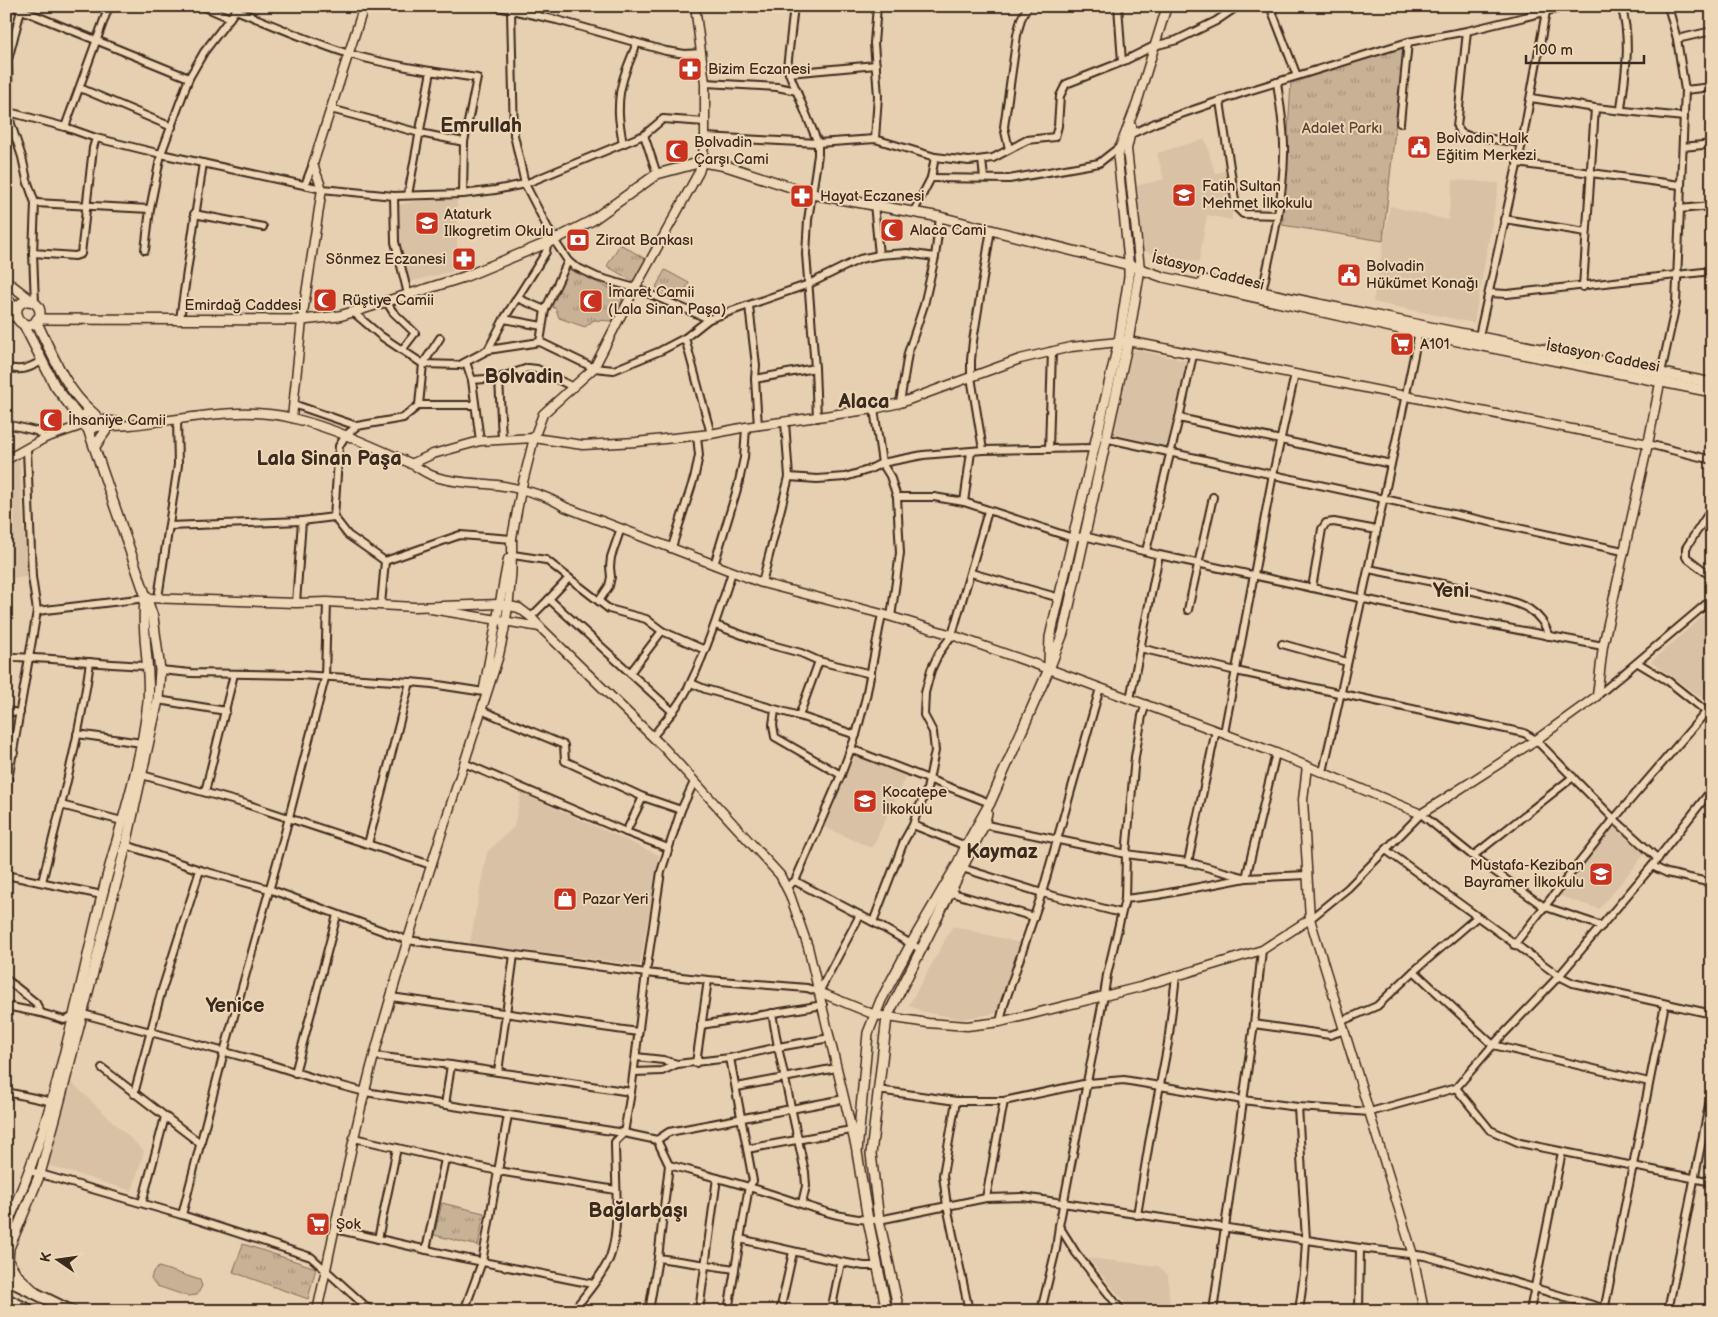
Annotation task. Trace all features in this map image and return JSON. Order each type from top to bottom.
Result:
[{"type":"highway","points":[[6,1279],[71,1311]]},
{"type":"highway","points":[[6,1299],[31,1311]]},
{"type":"main road","name":"İstasyon Caddesi","points":[[702,162],[726,166],[812,194],[940,217],[1129,265],[1163,277],[1661,377],[1712,392]]},
{"type":"main road","name":"Emirdağ Caddesi","points":[[80,319],[302,320],[339,316],[464,277],[550,242],[590,221],[657,174],[702,162]]},
{"type":"main road","points":[[899,1311],[879,1220],[871,1154],[886,1017],[962,868],[1049,669],[1062,633],[1107,439],[1123,341],[1129,265]]},
{"type":"main road","points":[[1049,669],[1050,638],[1094,448],[1140,269],[1164,271],[1262,292],[1419,329],[1479,336],[1661,377],[1712,383]]},
{"type":"main road","points":[[6,281],[51,314],[80,319]]},
{"type":"main road","points":[[6,297],[19,317],[55,386],[90,423]]},
{"type":"main road","points":[[19,317],[20,304],[28,301],[35,303],[40,314],[37,320]]},
{"type":"main road","points":[[19,317],[30,324],[37,320],[80,319]]},
{"type":"main road","points":[[6,1226],[30,1171],[55,1103],[83,1014],[142,775],[158,700],[160,670],[153,617],[97,450],[90,423],[80,400],[67,382],[37,320]]},
{"type":"main road","points":[[97,450],[108,426]]},
{"type":"main road","points":[[38,1294],[17,1275],[8,1261],[9,1248],[40,1174],[72,1018],[142,743],[148,700],[148,666],[143,618],[146,598]]},
{"type":"main road","points":[[887,1311],[868,1220],[857,1152],[868,1033],[875,1015],[911,944],[966,846],[981,824]]},
{"type":"street","points":[[12,6],[189,78]]},
{"type":"street","points":[[65,127],[98,41],[109,6]]},
{"type":"street","points":[[202,6],[230,18]]},
{"type":"street","points":[[304,185],[313,164],[364,6]]},
{"type":"street","points":[[493,6],[557,20],[675,53],[701,53]]},
{"type":"street","points":[[481,710],[499,604],[522,490],[534,438],[543,414],[594,368],[635,288],[699,172],[705,137],[705,84],[695,6]]},
{"type":"street","points":[[794,6],[787,68],[818,143],[806,254],[817,418]]},
{"type":"street","points":[[875,139],[878,96],[874,44],[877,6]]},
{"type":"street","points":[[1009,149],[1004,128],[1017,35],[1021,19],[1028,6]]},
{"type":"street","points":[[1118,6],[1122,62]]},
{"type":"street","points":[[1140,269],[1127,149],[1137,103],[1167,6]]},
{"type":"street","points":[[705,137],[818,143],[875,139],[935,157],[969,161],[993,158],[1027,140],[1055,136],[1058,126],[1060,96],[1066,84],[1122,62],[1154,46],[1177,40],[1216,21],[1238,6]]},
{"type":"street","points":[[1270,6],[1296,76]]},
{"type":"street","points":[[931,178],[1009,179],[1099,163],[1120,147],[1130,133],[1248,91],[1408,42],[1467,31],[1547,9],[1569,6]]},
{"type":"street","points":[[1621,6],[1626,23],[1627,57],[1621,110]]},
{"type":"street","points":[[1597,696],[1603,646],[1648,444],[1676,304],[1685,90],[1677,39],[1668,6]]},
{"type":"street","points":[[145,250],[150,209],[161,154],[189,78],[204,52],[238,8],[303,38],[348,53],[432,71],[477,78],[464,142],[463,194]]},
{"type":"street","points":[[1479,336],[1522,143],[1547,9]]},
{"type":"street","points":[[21,10],[7,59],[9,125],[22,158],[35,203],[33,253],[35,303]]},
{"type":"street","points":[[511,11],[514,135],[525,184],[550,242],[568,261],[598,277],[635,288],[709,320]]},
{"type":"street","points":[[1467,31],[1457,127],[1461,133],[1469,136],[1522,143]]},
{"type":"street","points":[[1677,39],[1712,32]]},
{"type":"street","points":[[1400,123],[1408,42]]},
{"type":"street","points":[[623,144],[619,112],[620,89],[637,43]]},
{"type":"street","points":[[789,73],[876,65]]},
{"type":"street","points":[[408,196],[432,71]]},
{"type":"street","points":[[1262,292],[1278,215],[1284,153],[1278,82]]},
{"type":"street","points":[[705,84],[777,87],[797,91]]},
{"type":"street","points":[[1685,90],[1712,87]]},
{"type":"street","points":[[80,88],[172,127]]},
{"type":"street","points":[[1531,98],[1596,108],[1684,116]]},
{"type":"street","points":[[1220,101],[1236,207],[1243,214],[1278,215]]},
{"type":"street","points":[[1129,265],[1118,160],[1120,147],[1137,103]]},
{"type":"street","points":[[1583,287],[1596,108]]},
{"type":"street","points":[[331,109],[420,133],[464,142]]},
{"type":"street","points":[[9,112],[65,127],[96,138],[161,154],[322,189],[394,196],[463,194],[525,184],[644,136],[663,120],[705,122]]},
{"type":"street","points":[[644,136],[657,174]]},
{"type":"street","points":[[33,253],[75,256],[80,254],[93,148],[96,138]]},
{"type":"street","points":[[1682,147],[1712,144]]},
{"type":"street","points":[[914,211],[931,178],[935,157]]},
{"type":"street","points":[[982,160],[984,178]]},
{"type":"street","points":[[180,319],[203,163]]},
{"type":"street","points":[[1517,163],[1680,185]]},
{"type":"street","points":[[292,418],[302,320],[322,189],[313,164]]},
{"type":"street","points":[[394,196],[395,242],[408,294]]},
{"type":"street","points":[[35,203],[150,209]]},
{"type":"street","points":[[874,204],[879,255]]},
{"type":"street","points":[[1679,208],[1712,206]]},
{"type":"street","points":[[194,214],[263,227]]},
{"type":"street","points":[[900,403],[908,353],[924,305],[935,257],[940,217]]},
{"type":"street","points":[[1504,219],[1586,232]]},
{"type":"street","points":[[983,450],[972,377],[973,341],[991,230]]},
{"type":"street","points":[[488,350],[504,319],[546,252],[550,242]]},
{"type":"street","points":[[353,312],[381,336],[423,364],[460,365],[488,350],[540,342],[594,368],[614,370],[660,351],[685,338],[709,320],[809,284],[860,259],[879,255],[908,253],[935,257]]},
{"type":"street","points":[[540,342],[545,310],[568,261]]},
{"type":"street","points":[[1489,293],[1507,294],[1583,287],[1712,271]]},
{"type":"street","points":[[517,298],[545,310]]},
{"type":"street","points":[[386,301],[393,312],[415,333],[402,350]]},
{"type":"street","points":[[749,306],[756,365],[758,426]]},
{"type":"street","points":[[6,317],[19,317]]},
{"type":"street","points":[[504,319],[542,326]]},
{"type":"street","points":[[1322,772],[1363,598],[1419,329]]},
{"type":"street","points":[[419,405],[423,364],[440,338]]},
{"type":"street","points":[[685,338],[711,434]]},
{"type":"street","points":[[411,464],[433,454],[480,441],[534,438],[583,445],[636,442],[697,436],[746,427],[874,409],[900,403],[1020,359],[1071,347],[1123,341],[1648,444],[1712,460]]},
{"type":"street","points":[[1049,449],[1052,351]]},
{"type":"street","points":[[1146,551],[1193,354]]},
{"type":"street","points":[[6,367],[14,370],[24,370],[42,361]]},
{"type":"street","points":[[466,362],[472,380],[480,441]]},
{"type":"street","points":[[472,380],[499,378],[528,368],[537,369],[573,387]]},
{"type":"street","points":[[755,379],[815,368]]},
{"type":"street","points":[[1188,862],[1236,671],[1273,474],[1295,374]]},
{"type":"street","points":[[499,378],[502,439]]},
{"type":"street","points":[[293,404],[357,426],[403,418],[419,405],[475,405]]},
{"type":"street","points":[[874,409],[882,463],[890,476],[898,497],[900,554],[891,617]]},
{"type":"street","points":[[90,423],[108,426],[132,425],[226,412],[292,418],[346,435],[433,476],[471,483],[498,485],[522,490],[556,501],[565,507],[762,583],[882,614],[952,635],[1130,698],[1276,753],[1421,814],[1473,856],[1543,906],[1602,926]]},
{"type":"street","points":[[1179,418],[1391,464]]},
{"type":"street","points":[[158,598],[178,465],[177,419]]},
{"type":"street","points":[[762,583],[790,477],[785,422]]},
{"type":"street","points":[[6,460],[46,438],[90,423],[132,425]]},
{"type":"street","points":[[6,424],[36,431],[46,438]]},
{"type":"street","points":[[357,426],[346,435],[338,446],[334,517],[348,535],[385,561]]},
{"type":"street","points":[[714,564],[738,486],[744,458],[746,427]]},
{"type":"street","points":[[672,548],[695,475],[699,455],[697,436]]},
{"type":"street","points":[[1097,436],[1623,550]]},
{"type":"street","points":[[790,477],[817,479],[845,477],[868,470],[882,463],[923,455],[983,450],[1094,448]]},
{"type":"street","points":[[6,792],[36,612],[32,577],[27,449]]},
{"type":"street","points":[[964,502],[971,452]]},
{"type":"street","points":[[898,497],[934,497],[964,502],[1073,538],[1084,536],[1159,555],[1434,614],[1603,646]]},
{"type":"street","points":[[1188,610],[1213,497]]},
{"type":"street","points":[[1712,508],[1686,548],[1686,557],[1712,577]]},
{"type":"street","points":[[873,922],[904,841],[926,794],[930,780],[935,751],[933,732],[924,715],[925,693],[931,670],[940,652],[952,635],[988,511]]},
{"type":"street","points":[[169,526],[302,521],[334,517]]},
{"type":"street","points":[[296,603],[302,521]]},
{"type":"street","points":[[1312,588],[1322,528],[1326,523],[1334,522],[1377,530]]},
{"type":"street","points":[[599,601],[609,586],[611,558],[621,528]]},
{"type":"street","points":[[385,561],[460,535],[512,538]]},
{"type":"street","points":[[316,1311],[374,1056],[407,940],[499,655],[507,621],[513,555],[512,538]]},
{"type":"street","points":[[513,555],[546,560],[609,609],[646,619],[662,631],[705,650]]},
{"type":"street","points":[[1130,698],[1159,555]]},
{"type":"street","points":[[381,605],[385,561]]},
{"type":"street","points":[[1369,569],[1481,592],[1514,602],[1528,609],[1542,621],[1547,629],[1548,636]]},
{"type":"street","points":[[653,736],[673,712],[691,683],[715,625],[732,572]]},
{"type":"street","points":[[971,572],[1060,598]]},
{"type":"street","points":[[532,617],[569,578]]},
{"type":"street","points":[[36,612],[146,598],[296,603],[328,602],[414,607],[499,604],[519,608],[532,617],[540,627],[653,736],[780,875],[786,886],[808,947],[857,1152]]},
{"type":"street","points":[[126,845],[200,870],[268,889],[407,940],[646,973],[807,988],[875,1015],[928,1023],[966,1026],[1000,1022],[1140,987],[1262,950],[1310,919],[1348,888],[1421,814],[1536,740],[1597,696],[1712,598]]},
{"type":"street","points":[[549,599],[673,712]]},
{"type":"street","points":[[182,1215],[325,678],[328,602]]},
{"type":"street","points":[[414,607],[540,627]]},
{"type":"street","points":[[786,886],[795,881],[841,775],[856,735],[871,674],[882,614]]},
{"type":"street","points":[[715,625],[764,643],[801,653],[819,661],[871,674]]},
{"type":"street","points":[[630,673],[662,631]]},
{"type":"street","points":[[1282,644],[1347,662]]},
{"type":"street","points":[[1140,648],[1236,671],[1524,733],[1536,740],[1614,819],[1658,859]]},
{"type":"street","points":[[6,657],[90,662],[114,666],[148,666]]},
{"type":"street","points":[[798,716],[819,661]]},
{"type":"street","points":[[42,882],[78,734],[90,662]]},
{"type":"street","points":[[1514,944],[1614,819],[1709,714],[1668,681],[1638,663]]},
{"type":"street","points":[[160,670],[191,673],[410,682],[484,692]]},
{"type":"street","points":[[205,792],[234,674]]},
{"type":"street","points":[[368,844],[410,682]]},
{"type":"street","points":[[691,683],[705,689],[856,735]]},
{"type":"street","points":[[1000,1022],[1042,894],[1100,688]]},
{"type":"street","points":[[158,700],[226,711]]},
{"type":"street","points":[[1042,1311],[1056,1249],[1107,975],[1125,899],[1126,854],[1135,757],[1146,704]]},
{"type":"street","points":[[481,710],[564,745],[565,762],[643,796],[681,810]]},
{"type":"street","points":[[775,710],[773,725],[775,736],[841,775]]},
{"type":"street","points":[[6,711],[20,713]]},
{"type":"street","points":[[78,734],[142,743]]},
{"type":"street","points":[[851,749],[990,803]]},
{"type":"street","points":[[6,752],[14,753]]},
{"type":"street","points":[[1246,878],[1276,753]]},
{"type":"street","points":[[464,764],[668,848]]},
{"type":"street","points":[[1307,766],[1303,800],[1310,919],[1413,1255],[1424,1311]]},
{"type":"street","points":[[142,775],[289,818],[431,865]]},
{"type":"street","points":[[1473,856],[1573,777]]},
{"type":"street","points":[[573,1311],[609,1258],[616,1235],[615,1142],[624,1132],[631,1092],[661,872],[681,810],[694,782]]},
{"type":"street","points":[[878,1090],[956,1101],[1004,1101],[1088,1083],[1124,1080],[1243,1100],[1298,1107],[1370,1112],[1456,1088],[1559,976],[1602,926],[1658,859],[1712,789]]},
{"type":"street","points":[[626,832],[643,796]]},
{"type":"street","points":[[61,805],[122,821]]},
{"type":"street","points":[[981,824],[1126,854],[1188,862],[1246,878]]},
{"type":"street","points":[[913,825],[966,846]]},
{"type":"street","points":[[1386,850],[1559,976],[1573,983],[1712,1014]]},
{"type":"street","points":[[1652,866],[1667,873],[1712,883]]},
{"type":"street","points":[[962,868],[1042,894],[1121,913]]},
{"type":"street","points":[[134,1094],[160,993],[200,870]]},
{"type":"street","points":[[6,875],[102,895]]},
{"type":"street","points":[[1125,899],[1158,895],[1246,878],[1307,875]]},
{"type":"street","points":[[795,881],[920,949]]},
{"type":"street","points":[[949,892],[1034,917]]},
{"type":"street","points":[[295,1073],[337,914]]},
{"type":"street","points":[[819,992],[860,915]]},
{"type":"street","points":[[1342,1020],[1377,1006],[1414,971],[1477,917]]},
{"type":"street","points":[[1213,1311],[1254,1024],[1262,950]]},
{"type":"street","points":[[498,1072],[514,955]]},
{"type":"street","points":[[1414,971],[1493,1046],[1649,1082]]},
{"type":"street","points":[[1137,1215],[1172,1021],[1176,976]]},
{"type":"street","points":[[6,979],[36,1003],[41,1014]]},
{"type":"street","points":[[696,1063],[708,980]]},
{"type":"street","points":[[391,997],[638,1032]]},
{"type":"street","points":[[1604,1310],[1665,1004]]},
{"type":"street","points":[[701,1025],[823,1005]]},
{"type":"street","points":[[6,1006],[64,1020],[83,1014],[365,1092],[624,1132],[658,1140],[670,1132],[844,1099]]},
{"type":"street","points":[[772,1013],[806,1186],[802,1203]]},
{"type":"street","points":[[1254,1024],[1330,1035],[1345,1030]]},
{"type":"street","points":[[636,1057],[663,1060],[677,1064],[696,1063],[830,1038]]},
{"type":"street","points":[[374,1056],[451,1065],[631,1092]]},
{"type":"street","points":[[728,1311],[749,1186],[753,1181],[737,1087],[730,1058]]},
{"type":"street","points":[[634,1072],[662,1071],[677,1064]]},
{"type":"street","points":[[445,1105],[451,1065]]},
{"type":"street","points":[[102,1068],[201,1144]]},
{"type":"street","points":[[737,1087],[836,1068]]},
{"type":"street","points":[[1456,1088],[1490,1130],[1520,1143],[1712,1182]]},
{"type":"street","points":[[1668,1311],[1712,1090]]},
{"type":"street","points":[[6,1092],[55,1103]]},
{"type":"street","points":[[956,1101],[942,1175],[969,1311]]},
{"type":"street","points":[[986,1198],[1004,1101]]},
{"type":"street","points":[[1298,1107],[1306,1240],[1299,1311]]},
{"type":"street","points":[[464,1311],[482,1262],[508,1115]]},
{"type":"street","points":[[142,1203],[166,1117]]},
{"type":"street","points":[[747,1149],[851,1130]]},
{"type":"street","points":[[354,1138],[498,1171],[616,1190]]},
{"type":"street","points":[[648,1311],[658,1258],[669,1165],[658,1140]]},
{"type":"street","points":[[378,1239],[397,1148]]},
{"type":"street","points":[[1530,1311],[1562,1152]]},
{"type":"street","points":[[426,1250],[445,1159]]},
{"type":"street","points":[[669,1165],[749,1186],[832,1213],[868,1220],[879,1220],[986,1198],[1023,1197],[1360,1248],[1425,1256],[1534,1287],[1604,1310],[1613,1311]]},
{"type":"street","points":[[30,1171],[182,1215],[311,1257],[372,1311]]},
{"type":"street","points":[[699,1311],[717,1178]]},
{"type":"street","points":[[1059,1226],[1076,1253],[1122,1311]]},
{"type":"street","points":[[335,1228],[426,1250],[593,1284]]},
{"type":"street","points":[[740,1239],[841,1262],[877,1266]]},
{"type":"street","points":[[1359,1311],[1360,1248]]},
{"type":"street","points":[[780,1311],[793,1252]]},
{"type":"street","points":[[658,1258],[735,1269]]},
{"type":"street","points":[[831,1311],[841,1262]]},
{"type":"shaded area","name":"Fatih Sultan Mehmet İlkokulu","points":[[1205,139],[1215,173],[1226,171],[1232,204],[1232,220],[1207,215],[1199,262],[1142,251],[1137,186],[1164,179],[1157,153]]},
{"type":"shaded area","points":[[1453,180],[1499,183],[1474,323],[1373,302],[1390,206],[1448,220]]},
{"type":"shaded area","name":"Ataturk Ilkogretim Okulu","points":[[432,199],[457,200],[457,270],[409,282],[398,241],[397,205]]},
{"type":"shaded area","points":[[1133,349],[1186,361],[1167,446],[1114,434]]},
{"type":"shaded area","points":[[19,459],[27,577],[6,578],[6,466]]},
{"type":"shaded area","points":[[1712,608],[1712,705],[1651,662]]},
{"type":"shaded area","name":"Kocatepe İlkokulu","points":[[855,755],[906,775],[872,848],[824,827]]},
{"type":"shaded area","name":"Pazar Yeri","points":[[521,793],[659,855],[640,965],[470,943],[487,852],[514,827]]},
{"type":"shaded area","name":"Mustafa-Keziban Bayramer İlkokulu","points":[[1614,827],[1645,854],[1599,909],[1557,895]]},
{"type":"shaded area","points":[[953,926],[1020,943],[997,1013],[961,1019],[924,1012],[909,1005]]},
{"type":"shaded area","points":[[69,1080],[144,1151],[132,1191],[47,1165]]},
{"type":"shaded area","points":[[1088,1258],[1158,1266],[1168,1275],[1170,1311],[1132,1311]]},
{"type":"green space","name":"Adalet Parkı","points":[[1404,47],[1383,241],[1282,225],[1291,83]]},
{"type":"green space","points":[[620,244],[647,260],[634,282],[607,266]]},
{"type":"green space","points":[[566,268],[622,294],[621,305],[611,321],[594,320],[585,327],[559,318],[556,309],[548,304]]},
{"type":"green space","points":[[665,270],[689,283],[680,300],[656,287]]},
{"type":"green space","points":[[442,1203],[484,1213],[478,1246],[434,1235]]},
{"type":"green space","points":[[243,1244],[316,1268],[308,1299],[233,1272]]},
{"type":"green space","points":[[159,1267],[200,1280],[202,1286],[197,1295],[187,1296],[157,1286],[151,1279],[153,1272]]},
{"type":"place","name":"Bizim Eczanesi","points":[[690,69]]},
{"type":"place","name":"Bolvadin Halk Eğitim Merkezi","points":[[1419,147]]},
{"type":"place","name":"Bolvadin Çarşı Cami","points":[[677,151]]},
{"type":"place","name":"Fatih Sultan Mehmet İlkokulu","points":[[1184,195]]},
{"type":"place","name":"Hayat Eczanesi","points":[[802,196]]},
{"type":"place","name":"Ataturk Ilkogretim Okulu","points":[[427,223]]},
{"type":"place","name":"Alaca Cami","points":[[892,230]]},
{"type":"place","name":"Ziraat Bankası","points":[[578,240]]},
{"type":"place","name":"Sönmez Eczanesi","points":[[464,259]]},
{"type":"place","name":"Bolvadin Hükümet Konağı","points":[[1349,275]]},
{"type":"place","name":"Rüştiye Camii","points":[[325,300]]},
{"type":"place","name":"İmaret Camii (Lala Sinan Paşa)","points":[[591,301]]},
{"type":"place","name":"A101","points":[[1402,344]]},
{"type":"place","name":"İhsaniye Camii","points":[[51,420]]},
{"type":"place","name":"Kocatepe İlkokulu","points":[[865,801]]},
{"type":"place","name":"Mustafa-Keziban Bayramer İlkokulu","points":[[1601,874]]},
{"type":"place","name":"Pazar Yeri","points":[[565,899]]},
{"type":"place","name":"Şok","points":[[318,1224]]},
{"type":"district","name":"Emrullah","points":[[481,125]]},
{"type":"district","name":"Bolvadin","points":[[524,376]]},
{"type":"district","name":"Alaca","points":[[864,401]]},
{"type":"district","name":"Lala Sinan Paşa","points":[[329,458]]},
{"type":"district","name":"Yeni","points":[[1451,590]]},
{"type":"district","name":"Kaymaz","points":[[1002,851]]},
{"type":"district","name":"Yenice","points":[[235,1005]]},
{"type":"district","name":"Bağlarbaşı","points":[[638,1210]]}]
